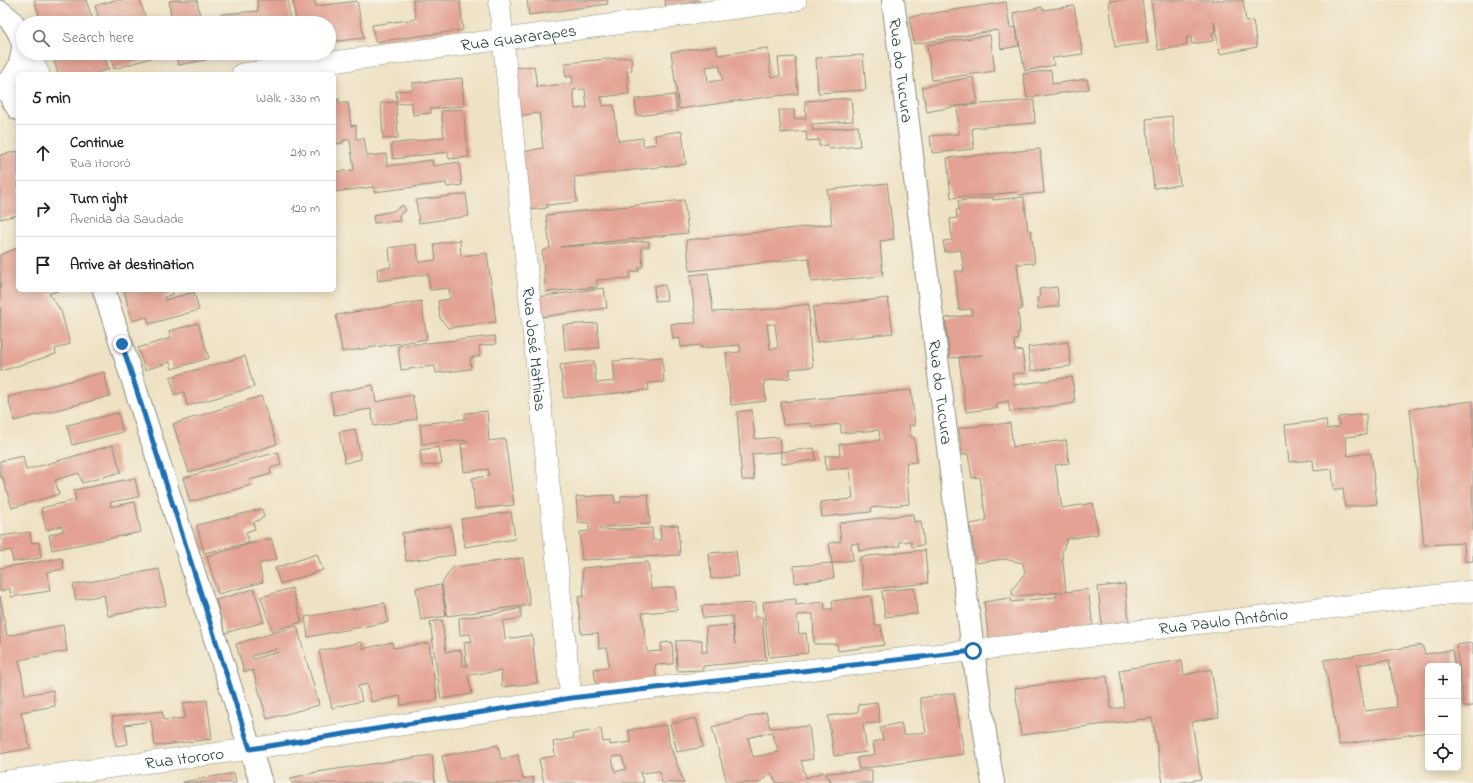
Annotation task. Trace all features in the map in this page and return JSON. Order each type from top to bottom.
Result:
[{"type":"main road","name":"Rua do Tucura","points":[[893,0],[973,651],[993,783]]},
{"type":"main road","points":[[0,12],[14,22],[16,26]]},
{"type":"main road","points":[[16,106],[2,86],[15,74],[22,60]]},
{"type":"main road","points":[[105,292],[261,783]]},
{"type":"street","name":"Rua José Mathias","points":[[499,0],[571,698]]},
{"type":"street","name":"Rua Guararapes","points":[[257,72],[796,0]]},
{"type":"street","points":[[32,60],[39,72]]},
{"type":"street","name":"Rua Paulo Antônio","points":[[571,698],[1473,591]]},
{"type":"street","name":"Rua Itororo","points":[[0,782],[250,749],[571,698]]},
{"type":"building","points":[[34,0],[86,0],[92,16],[40,16]]},
{"type":"building","points":[[115,0],[140,0],[145,16],[98,16],[95,6]]},
{"type":"building","points":[[197,0],[200,16],[171,16],[169,1]]},
{"type":"building","points":[[257,0],[288,0],[289,16],[221,16],[221,14],[258,11]]},
{"type":"building","points":[[293,0],[315,0],[316,6],[357,1],[364,38],[336,41],[336,16],[295,16]]},
{"type":"building","points":[[413,0],[460,0],[463,30],[375,42],[372,25],[416,19]]},
{"type":"building","points":[[527,0],[607,0],[608,4],[529,15]]},
{"type":"building","points":[[665,0],[699,0],[699,4],[666,7]]},
{"type":"building","points":[[1142,0],[1148,43],[1115,47],[1109,1]]},
{"type":"building","points":[[1151,0],[1243,0],[1246,22],[1253,21],[1257,47],[1220,54],[1214,21],[1215,32],[1212,33],[1213,41],[1192,44],[1191,37],[1187,37],[1186,46],[1158,50]]},
{"type":"building","points":[[1006,2],[1010,28],[1016,27],[1019,46],[1001,49],[998,30],[914,44],[909,17]]},
{"type":"building","points":[[1074,6],[1083,54],[1052,58],[1054,65],[1025,71],[1013,13],[1042,7],[1043,10]]},
{"type":"building","points":[[990,35],[995,71],[932,80],[927,45]]},
{"type":"building","points":[[716,46],[718,55],[768,48],[771,77],[780,76],[778,58],[795,57],[798,94],[679,109],[671,52]],"holes":[[[719,65],[723,80],[708,82],[706,67]]]},
{"type":"building","points":[[863,55],[866,90],[818,93],[816,58]]},
{"type":"building","points":[[631,57],[632,70],[627,71],[629,94],[601,97],[603,106],[614,105],[618,141],[643,138],[643,146],[656,144],[655,135],[682,131],[686,164],[574,177],[577,202],[547,205],[547,208],[528,210],[522,152],[543,148],[539,113],[518,116],[513,68],[534,66],[537,87],[573,83],[572,76],[566,77],[564,63]],"holes":[[[585,89],[587,108],[575,109],[573,90]]]},
{"type":"building","points":[[54,60],[106,60],[109,69],[99,72],[57,72]]},
{"type":"building","points":[[111,60],[144,60],[114,69]]},
{"type":"building","points":[[178,60],[206,60],[178,65]]},
{"type":"building","points":[[1051,70],[1052,84],[1087,79],[1089,89],[1027,98],[1023,74]]},
{"type":"building","points":[[973,77],[978,102],[927,112],[922,87]]},
{"type":"building","points":[[462,78],[464,106],[430,109],[431,113],[413,115],[412,102],[397,104],[396,91],[413,90],[412,83]]},
{"type":"building","points":[[675,95],[677,111],[637,116],[635,99]]},
{"type":"building","points":[[851,98],[853,121],[812,124],[813,131],[858,126],[860,146],[829,149],[828,145],[819,146],[819,140],[807,141],[806,131],[781,133],[779,110],[794,110],[794,119],[806,118],[805,101]]},
{"type":"building","points":[[339,99],[339,103],[348,103],[351,126],[356,125],[356,139],[364,138],[367,156],[386,154],[387,166],[432,160],[433,166],[459,162],[462,185],[447,187],[446,183],[374,192],[374,187],[336,192],[336,172],[354,170],[350,140],[343,140],[343,143],[336,144],[336,100]]},
{"type":"building","points":[[1034,100],[1035,123],[972,128],[974,149],[932,153],[930,136],[959,134],[957,106]]},
{"type":"building","points":[[396,102],[398,138],[383,139],[381,103]]},
{"type":"building","points":[[463,109],[469,157],[449,159],[448,152],[393,159],[391,144],[444,137],[441,111]]},
{"type":"building","points":[[1172,116],[1180,185],[1154,188],[1146,119]]},
{"type":"building","points":[[1040,149],[1044,193],[1019,195],[1018,192],[951,198],[947,158]]},
{"type":"building","points":[[16,151],[16,215],[0,219],[0,155]]},
{"type":"building","points":[[887,183],[894,239],[880,241],[883,276],[811,282],[809,258],[690,271],[686,240],[832,224],[827,190]]},
{"type":"building","points":[[466,194],[469,216],[419,223],[416,200]]},
{"type":"building","points":[[993,197],[993,200],[1024,197],[1028,231],[1031,230],[1035,263],[1017,264],[1022,309],[1018,310],[1020,333],[1017,333],[1018,340],[1014,340],[1015,351],[1022,350],[1025,373],[1012,374],[1014,385],[1072,377],[1075,403],[1010,412],[1008,401],[997,403],[997,408],[966,412],[959,358],[983,355],[950,358],[945,318],[972,315],[972,309],[959,310],[955,271],[964,271],[961,250],[945,252],[943,241],[952,240],[950,219],[957,218],[956,210],[959,210],[958,201]]},
{"type":"building","points":[[684,200],[688,233],[560,247],[649,241],[649,247],[641,247],[643,267],[639,267],[639,271],[630,272],[630,278],[597,280],[597,287],[546,292],[542,251],[550,248],[546,215]]},
{"type":"building","points":[[403,205],[406,210],[399,215],[400,221],[374,223],[373,215],[393,211]]},
{"type":"building","points":[[460,240],[461,256],[487,253],[496,322],[448,328],[440,318],[438,301],[450,299],[449,288],[430,290],[428,274],[378,281],[377,269],[391,267],[389,248],[416,244],[419,262],[436,260],[434,244]]},
{"type":"building","points":[[16,249],[16,292],[54,292],[49,294],[61,311],[70,344],[55,349],[56,354],[1,371],[0,255]]},
{"type":"building","points":[[708,273],[713,312],[773,309],[809,304],[810,345],[813,367],[790,369],[790,378],[764,381],[766,401],[731,405],[726,353],[740,352],[740,345],[701,348],[701,345],[681,347],[680,338],[673,339],[671,324],[696,323],[690,275]],"holes":[[[767,324],[775,324],[778,348],[770,349]]]},
{"type":"building","points":[[665,285],[667,300],[655,301],[654,286]]},
{"type":"building","points":[[1057,287],[1059,306],[1038,309],[1037,298],[1040,297],[1039,289]]},
{"type":"building","points":[[604,288],[607,308],[540,317],[537,297]]},
{"type":"building","points":[[125,292],[172,292],[173,294],[164,297],[165,300],[194,292],[199,310],[149,324],[147,317],[132,321]]},
{"type":"building","points":[[888,298],[893,333],[817,342],[813,307]]},
{"type":"building","points":[[421,301],[427,339],[342,352],[336,315]]},
{"type":"building","points":[[198,323],[209,358],[172,369],[170,362],[145,370],[138,348],[171,338],[169,331]]},
{"type":"building","points":[[597,323],[599,348],[565,350],[563,325]]},
{"type":"building","points":[[495,336],[496,344],[479,346],[480,356],[470,358],[471,369],[436,373],[435,366],[401,370],[398,346]]},
{"type":"building","points":[[1068,342],[1071,366],[1031,371],[1028,347]]},
{"type":"building","points":[[245,356],[254,387],[187,406],[184,392],[175,395],[170,377]]},
{"type":"building","points":[[662,357],[664,382],[648,383],[649,390],[564,398],[560,365],[594,361],[596,383],[615,381],[613,361]]},
{"type":"building","points":[[104,372],[110,396],[14,421],[8,397]]},
{"type":"building","points":[[373,385],[376,402],[412,395],[417,419],[374,426],[371,409],[334,415],[330,393]]},
{"type":"building","points":[[911,390],[915,426],[909,425],[910,437],[914,437],[917,462],[906,463],[909,504],[871,508],[871,512],[822,517],[820,502],[853,499],[850,468],[826,470],[825,456],[840,455],[839,444],[880,440],[879,430],[841,433],[841,424],[811,427],[811,423],[783,425],[781,402]]},
{"type":"building","points":[[261,396],[277,444],[189,472],[173,424]]},
{"type":"building","points":[[1473,401],[1473,561],[1465,562],[1464,543],[1424,545],[1410,409]]},
{"type":"building","points":[[752,410],[755,439],[779,437],[781,452],[752,454],[754,480],[742,480],[737,412]]},
{"type":"building","points":[[487,411],[489,441],[505,439],[514,505],[475,509],[472,478],[489,476],[488,469],[464,472],[461,444],[468,443],[467,440],[422,444],[420,424],[465,419],[465,413]]},
{"type":"building","points":[[118,413],[123,432],[72,445],[67,425]]},
{"type":"building","points":[[1366,414],[1366,435],[1345,437],[1348,456],[1371,453],[1377,504],[1345,507],[1343,488],[1334,490],[1332,469],[1314,471],[1313,460],[1289,462],[1285,425],[1326,420],[1327,429],[1339,427],[1338,417]]},
{"type":"building","points":[[1010,423],[1013,447],[1066,440],[1069,463],[1055,465],[1062,508],[1093,503],[1098,534],[1067,539],[1062,552],[1066,592],[1088,589],[1093,626],[989,641],[984,602],[1010,598],[1012,602],[1056,597],[1057,593],[1063,592],[1013,596],[1012,590],[1025,573],[1023,563],[1004,559],[976,563],[970,524],[986,521],[980,477],[972,478],[968,454],[962,455],[959,428]]},
{"type":"building","points":[[355,429],[361,459],[345,463],[339,432]]},
{"type":"building","points":[[113,445],[121,472],[82,483],[79,473],[55,480],[59,494],[12,508],[2,476],[0,477],[0,461],[23,456],[26,470]]},
{"type":"building","points":[[439,447],[442,464],[422,466],[420,450]]},
{"type":"building","points":[[814,448],[816,460],[781,464],[781,452]]},
{"type":"building","points":[[278,452],[281,465],[270,468],[271,474],[249,480],[251,485],[190,502],[183,478]]},
{"type":"building","points":[[135,478],[139,497],[111,502],[110,507],[135,502],[141,532],[52,550],[49,535],[63,531],[62,526],[46,530],[41,508],[76,500],[74,490]]},
{"type":"building","points":[[648,494],[650,524],[600,527],[600,530],[652,528],[653,540],[661,540],[660,526],[678,525],[680,555],[582,560],[580,532],[589,531],[589,523],[578,523],[576,497],[614,495],[615,503],[621,502],[621,496]]},
{"type":"building","points":[[262,509],[264,517],[253,523],[255,529],[246,532],[249,543],[204,553],[197,525]]},
{"type":"building","points":[[511,512],[515,539],[465,547],[461,519]]},
{"type":"building","points":[[913,514],[914,522],[921,521],[924,545],[912,547],[911,541],[899,542],[900,546],[859,551],[858,543],[851,544],[853,560],[832,563],[829,543],[841,541],[839,523]]},
{"type":"building","points":[[451,526],[455,555],[406,561],[402,533]]},
{"type":"building","points":[[30,532],[31,543],[39,542],[41,558],[13,562],[11,550],[0,552],[0,536]]},
{"type":"building","points":[[271,538],[277,559],[259,564],[263,582],[218,594],[207,556]]},
{"type":"building","points":[[925,550],[928,583],[863,590],[860,557]]},
{"type":"building","points":[[736,551],[739,576],[711,579],[709,553]]},
{"type":"building","points":[[317,554],[323,570],[280,584],[275,568]]},
{"type":"building","points":[[62,558],[64,569],[47,572],[50,591],[11,597],[10,589],[0,591],[0,568]]},
{"type":"building","points":[[523,558],[530,605],[447,616],[442,583],[453,567]]},
{"type":"building","points":[[648,562],[651,589],[675,587],[677,610],[642,613],[647,652],[661,651],[661,643],[672,642],[673,664],[655,665],[656,680],[596,686],[594,669],[609,667],[607,648],[599,648],[598,633],[581,634],[578,597],[584,596],[582,568]]},
{"type":"building","points":[[832,563],[834,578],[795,583],[794,566]]},
{"type":"building","points":[[159,569],[166,605],[108,616],[104,595],[76,600],[73,585]]},
{"type":"building","points":[[1125,584],[1129,622],[1102,625],[1098,587]]},
{"type":"building","points":[[441,585],[446,616],[421,620],[416,588]]},
{"type":"building","points":[[292,588],[302,622],[272,631],[261,597]]},
{"type":"building","points":[[914,588],[917,614],[885,617],[882,591]]},
{"type":"building","points":[[254,589],[264,622],[225,633],[216,600]]},
{"type":"building","points":[[0,596],[7,636],[63,625],[67,651],[19,660],[25,695],[53,690],[55,706],[21,712],[30,748],[0,754]]},
{"type":"building","points":[[871,596],[875,626],[881,625],[884,645],[838,651],[837,644],[814,644],[813,614],[797,615],[799,634],[806,633],[808,653],[769,657],[763,602],[796,599],[796,605],[824,602],[825,609],[833,609],[832,601]]},
{"type":"building","points":[[385,603],[388,622],[308,637],[305,617]]},
{"type":"building","points":[[755,603],[755,617],[762,617],[766,660],[703,666],[703,670],[677,671],[676,641],[702,640],[702,652],[707,652],[706,627],[732,625],[735,644],[732,616],[703,618],[702,606]]},
{"type":"building","points":[[521,608],[521,618],[503,621],[505,639],[532,635],[537,683],[502,687],[501,671],[468,675],[472,694],[441,699],[430,622],[442,620],[446,652],[461,650],[463,666],[467,666],[464,642],[472,641],[470,634],[460,635],[459,618],[494,614]]},
{"type":"building","points":[[297,626],[319,705],[267,719],[253,670],[244,672],[236,644]],"holes":[[[277,649],[278,652],[253,659],[252,656]]]},
{"type":"building","points":[[362,642],[363,649],[392,642],[393,648],[429,643],[437,700],[401,705],[400,696],[371,702],[368,684],[358,686],[362,701],[332,708],[319,651]]},
{"type":"building","points":[[1473,643],[1473,706],[1464,707],[1461,684],[1461,663],[1458,663],[1456,645]]},
{"type":"building","points":[[1422,645],[1425,654],[1452,650],[1454,663],[1425,663],[1425,732],[1339,745],[1324,660]],"holes":[[[1389,660],[1397,707],[1365,711],[1357,665]]]},
{"type":"building","points":[[1182,660],[1184,675],[1211,669],[1219,717],[1192,722],[1201,779],[1177,783],[1163,783],[1152,718],[1021,735],[1015,688],[1107,676],[1111,709],[1124,707],[1119,670]]},
{"type":"building","points":[[954,693],[964,754],[859,769],[857,758],[875,754],[873,742],[883,740],[880,727],[901,723],[904,735],[926,732],[920,698]]},
{"type":"building","points":[[207,700],[212,739],[155,746],[151,721],[125,725],[128,744],[116,746],[112,717],[162,711],[164,720],[185,718],[183,703]]},
{"type":"building","points":[[877,702],[880,722],[863,724],[867,752],[834,756],[828,716],[858,712],[859,704]]},
{"type":"building","points":[[766,712],[770,728],[809,726],[813,759],[801,761],[806,778],[823,772],[832,783],[777,783],[771,773],[757,783],[727,783],[712,727]],"holes":[[[771,732],[779,752],[753,757],[748,738]]]},
{"type":"building","points":[[696,718],[703,747],[677,752],[670,724]]},
{"type":"building","points":[[667,725],[669,743],[684,783],[662,783],[660,771],[640,773],[644,783],[544,783],[539,759],[555,756],[553,742],[574,738],[573,734],[601,729],[603,742],[610,741],[610,745],[631,742],[628,730]],"holes":[[[622,756],[626,769],[615,772],[612,757]]]},
{"type":"building","points":[[498,745],[501,759],[518,755],[523,779],[533,777],[534,783],[448,783],[442,756]]},
{"type":"building","points":[[432,755],[435,783],[292,783],[291,778],[317,772]]},
{"type":"building","points":[[872,770],[872,783],[833,783],[826,773]]},
{"type":"building","points":[[234,773],[236,783],[183,783],[183,782]]},
{"type":"route","points":[[122,344],[250,749],[571,698],[973,651]]}]
